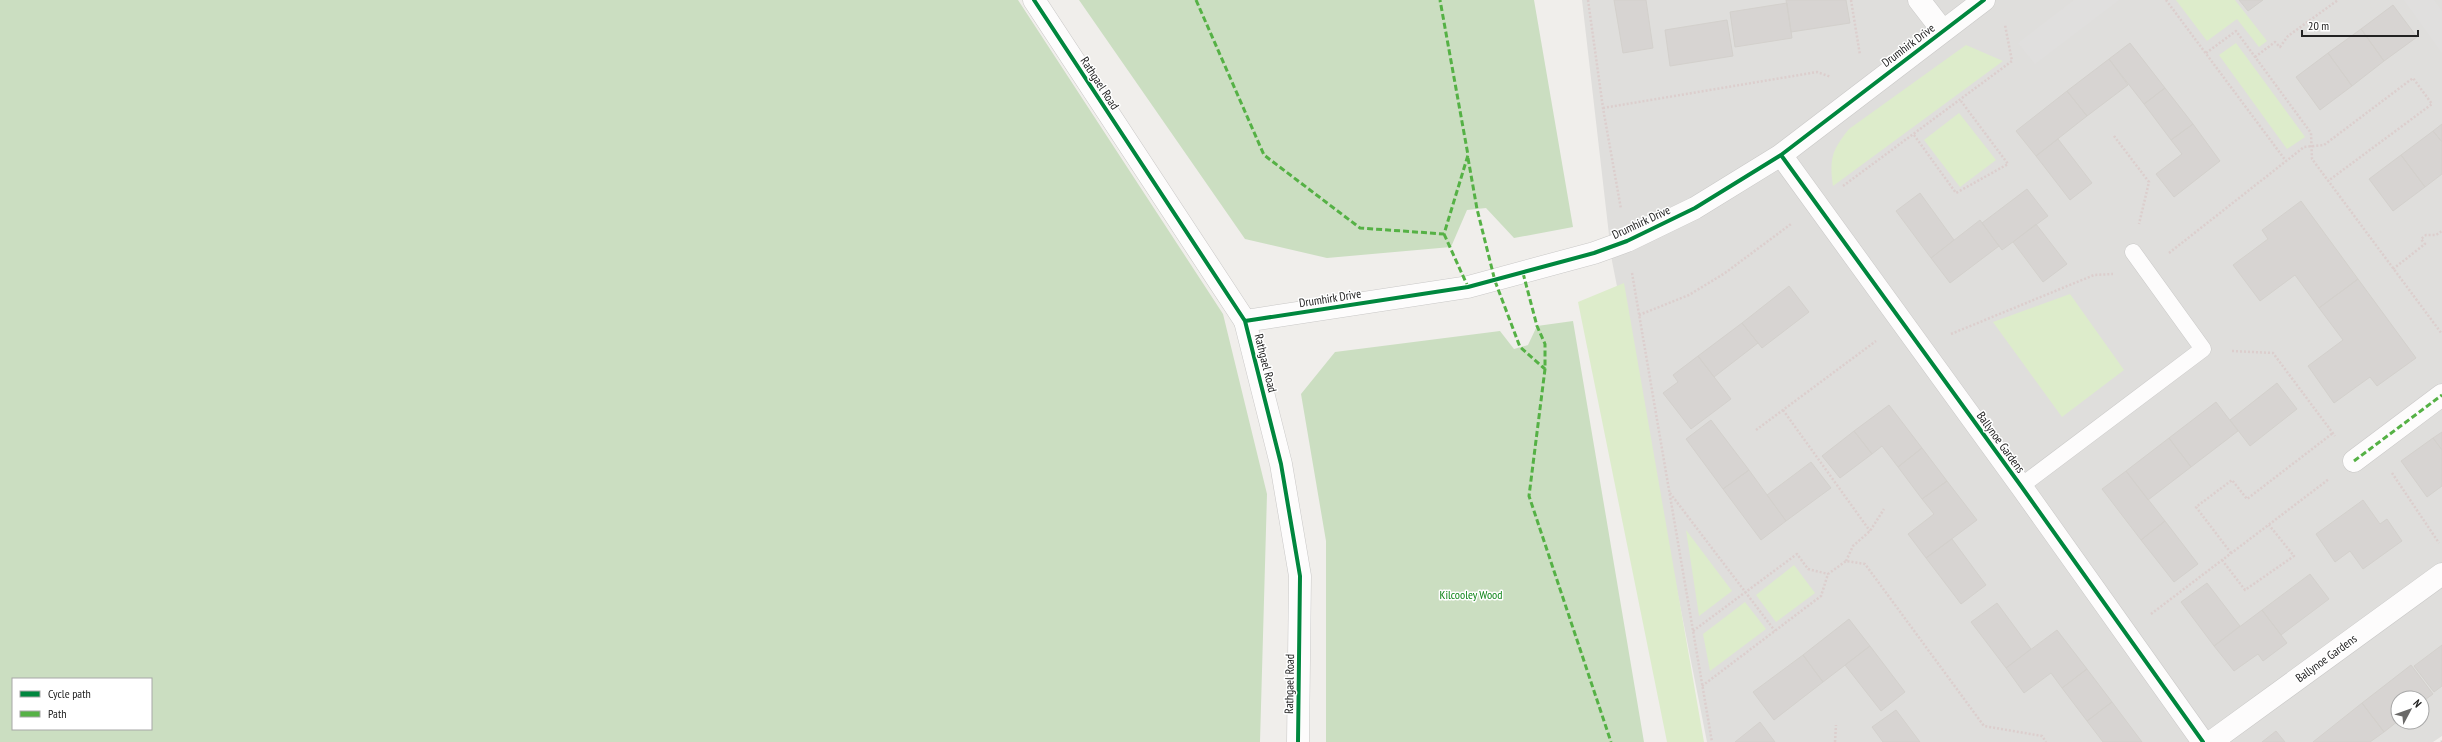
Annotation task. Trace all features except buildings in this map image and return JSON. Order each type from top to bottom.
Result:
[{"type":"street","name":"Rathgael Road","points":[[1034,0],[1245,321],[1281,464],[1300,576],[1298,742]]},
{"type":"street","points":[[1919,0],[1943,31]]},
{"type":"street","name":"Drumhirk Drive","points":[[1245,321],[1468,287],[1594,253],[1627,241],[1694,208],[1781,155],[1984,0]]},
{"type":"street","name":"Ballynoe Gardens","points":[[1781,155],[2022,486],[2203,742]]},
{"type":"street","points":[[2354,461],[2442,395]]},
{"type":"street","name":"Ballynoe Gardens","points":[[2211,742],[2442,574]]},
{"type":"lane","points":[[2022,486],[2204,349],[2133,252]]},
{"type":"path","points":[[1588,0],[1603,108],[1640,315],[1712,742]]},
{"type":"path","points":[[1603,108],[1817,72],[1866,90],[1851,0]]},
{"type":"path","points":[[2166,0],[2286,161]]},
{"type":"path","points":[[2255,57],[2275,42],[2280,47],[2288,36],[2338,0]]},
{"type":"path","points":[[1640,315],[1690,295],[1725,273],[1914,135],[2012,61],[2004,23]]},
{"type":"path","points":[[2206,54],[2236,31],[2311,133],[2312,159],[2442,334]]},
{"type":"path","points":[[1922,350],[1943,337],[2094,275],[2146,271],[2286,161],[2304,148],[2324,145],[2413,78],[2432,104],[2328,181]]},
{"type":"path","points":[[1914,135],[1956,193],[2008,164],[1960,101]]},
{"type":"path","points":[[2114,136],[2149,182],[2133,252]]},
{"type":"path","points":[[2393,269],[2425,244],[2421,239],[2426,235],[2436,235],[2442,231]]},
{"type":"path","points":[[1756,430],[1902,322]]},
{"type":"path","points":[[2126,633],[2354,461],[2273,353],[2204,349]]},
{"type":"path","points":[[1783,410],[1870,531]]},
{"type":"path","points":[[2231,553],[2196,507],[2232,480],[2246,499],[2333,433]]},
{"type":"path","points":[[2373,446],[2442,548]]},
{"type":"path","points":[[1670,493],[1775,630]]},
{"type":"path","points":[[1702,686],[1821,596],[1828,574],[1846,561],[1853,546],[1870,531],[1884,509]]},
{"type":"path","points":[[2222,560],[2245,590],[2294,556],[2269,524]]},
{"type":"path","points":[[1693,631],[1797,554],[1808,569],[1828,574]]},
{"type":"path","points":[[1846,561],[1866,564],[1984,726],[2042,736],[2046,742]]},
{"type":"path","points":[[1835,742],[1836,725]]},
{"type":"shaded area","points":[[1582,0],[2442,0],[2442,736],[2433,742],[1707,742],[1612,261]]},
{"type":"shaded area","points":[[2074,0],[2119,0],[2035,64],[2018,43]]},
{"type":"shaded area","points":[[2404,0],[2434,0],[2442,11],[2442,53]]},
{"type":"green space","points":[[0,0],[1018,0],[1223,314],[1267,494],[1260,742],[0,742]]},
{"type":"green space","points":[[1079,0],[1534,0],[1573,227],[1514,238],[1486,208],[1467,210],[1451,247],[1327,258],[1245,239]]},
{"type":"green space","points":[[2176,0],[2235,0],[2267,41],[2259,47],[2237,19],[2207,41]]},
{"type":"green space","points":[[2236,43],[2305,137],[2287,149],[2219,55]]},
{"type":"green space","points":[[1966,45],[2003,61],[1833,186],[1831,169],[1833,155],[1835,149],[1849,129]]},
{"type":"green space","points":[[1959,113],[1996,160],[1960,187],[1924,140]]},
{"type":"green space","points":[[1624,283],[1704,742],[1667,742],[1578,302]]},
{"type":"green space","points":[[2070,294],[2124,370],[2062,417],[1993,322]]},
{"type":"green space","name":"Kilcooley Wood","points":[[1573,321],[1644,742],[1326,742],[1326,541],[1301,394],[1335,352],[1500,331],[1514,349],[1528,345],[1537,326]]},
{"type":"green space","points":[[1686,530],[1732,591],[1699,616]]},
{"type":"green space","points":[[1794,565],[1815,593],[1776,622],[1756,595]]},
{"type":"green space","points":[[1745,602],[1766,629],[1710,671],[1703,634]]},
{"type":"marked path","points":[[1196,0],[1264,155],[1360,228],[1444,234],[1468,155],[1440,0]]},
{"type":"marked path","points":[[1468,158],[1477,209],[1495,281],[1520,347],[1545,369]]},
{"type":"marked path","points":[[1444,234],[1468,287]]},
{"type":"marked path","points":[[1523,273],[1537,326],[1545,344],[1545,369],[1529,496],[1611,742]]},
{"type":"marked path","points":[[2354,461],[2442,395]]},
{"type":"cycle path","points":[[1034,0],[1245,321],[1281,464],[1300,576],[1298,742]]},
{"type":"cycle path","points":[[1245,321],[1468,287],[1594,253],[1627,241],[1695,208],[1781,155],[1984,0]]},
{"type":"cycle path","points":[[1781,155],[2021,486],[2203,742]]}]
